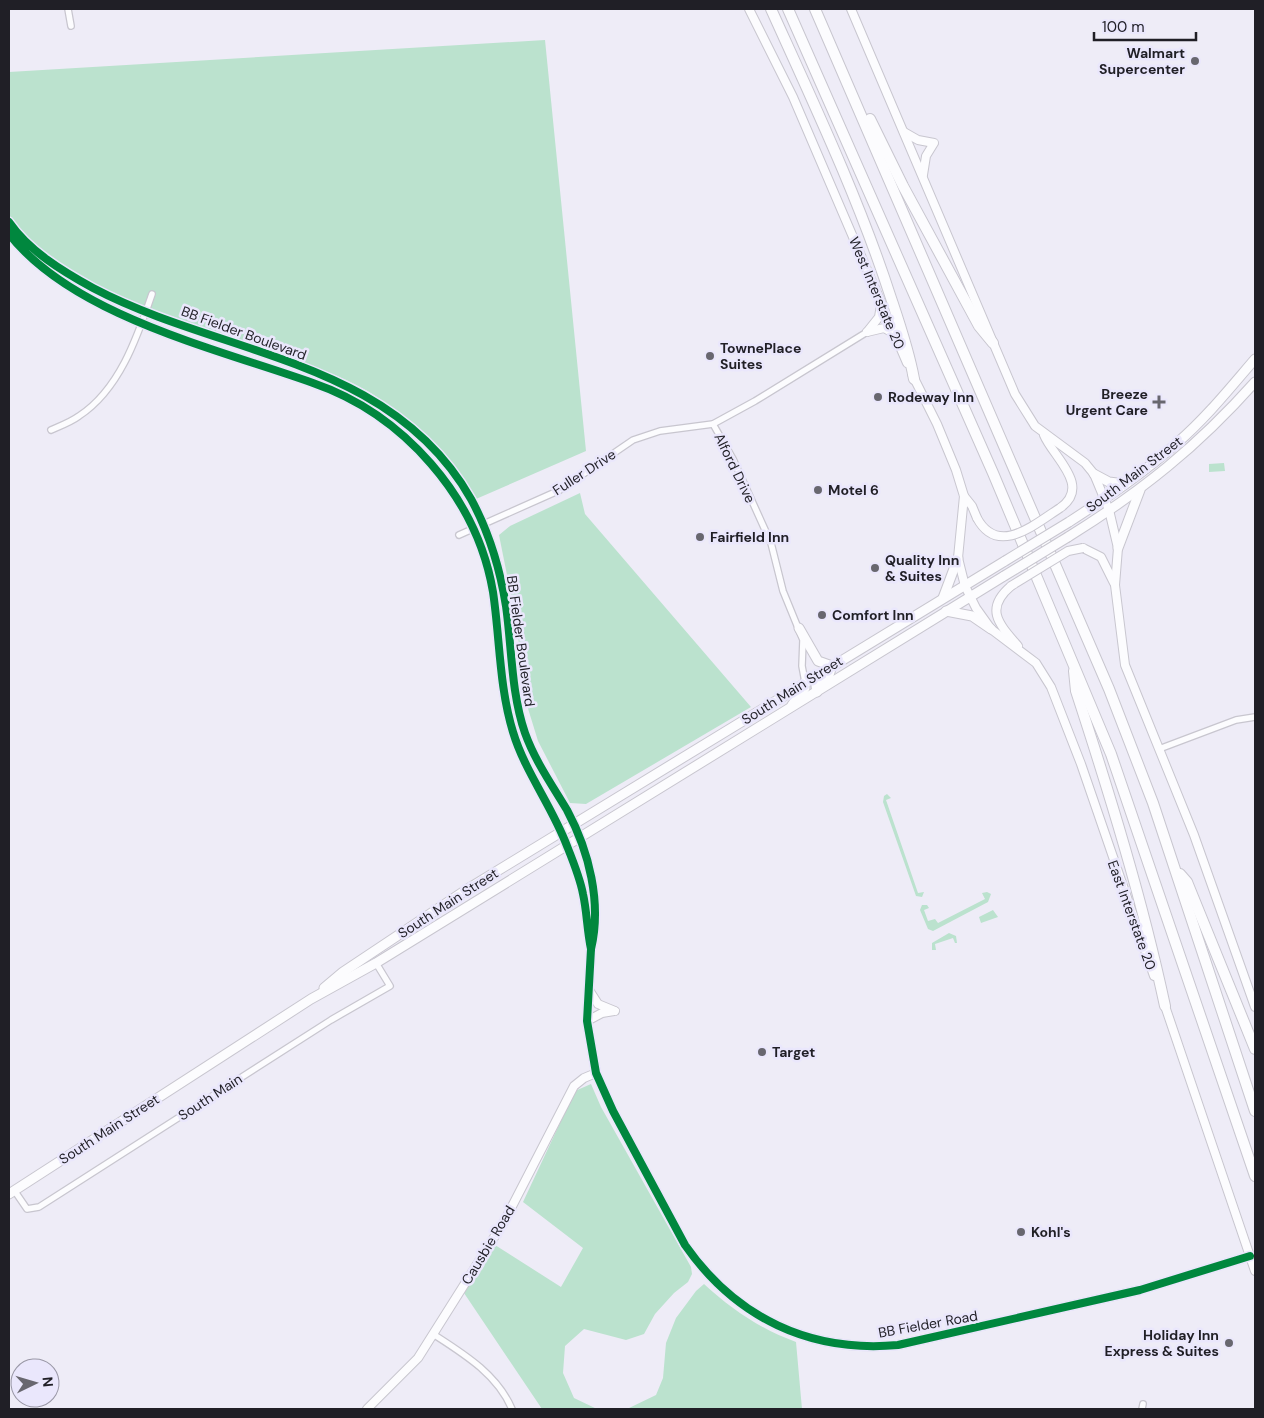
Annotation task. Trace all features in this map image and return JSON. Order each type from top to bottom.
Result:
[{"type":"highway","points":[[771,9],[841,165],[873,246],[910,357],[914,378]]},
{"type":"highway","points":[[788,9],[1073,660],[1128,801],[1255,1176]]},
{"type":"highway","points":[[815,9],[1109,689],[1175,866],[1255,1111]]},
{"type":"highway","points":[[848,86],[860,98],[884,150],[978,326],[993,343]]},
{"type":"highway","points":[[1073,660],[1076,691],[1126,852],[1152,948],[1165,1006]]},
{"type":"highway","points":[[1175,866],[1187,882],[1255,1049]]},
{"type":"main road","name":"South Main Street","points":[[311,999],[343,972],[466,890],[942,598],[965,586],[1104,499],[1195,427],[1255,359]]},
{"type":"main road","name":"South Main Street","points":[[11,1192],[311,999],[376,964],[578,837],[1074,533],[1140,490],[1185,455],[1255,382]]},
{"type":"main road","points":[[1094,474],[1109,482],[1125,484]]},
{"type":"main road","points":[[1118,548],[1140,490]]},
{"type":"main road","points":[[942,598],[958,558]]},
{"type":"main road","points":[[946,611],[972,616],[991,628]]},
{"type":"main road","points":[[799,628],[818,661],[832,666],[829,675],[816,686],[817,692]]},
{"type":"main road","points":[[789,709],[802,692],[805,682]]},
{"type":"street","points":[[68,9],[71,26]]},
{"type":"street","name":"West Interstate 20","points":[[748,9],[793,97],[894,334],[956,470],[964,496],[958,558],[965,586]]},
{"type":"street","points":[[851,9],[993,343],[1024,410],[1044,434],[1085,463],[1094,474],[1109,510],[1118,548],[1114,585],[1126,665],[1198,843],[1255,1007]]},
{"type":"street","points":[[903,132],[918,140],[934,143],[926,156],[923,177]]},
{"type":"street","name":"BB Fielder Boulevard","points":[[9,222],[38,253],[62,271],[117,301],[319,373],[374,400],[400,418],[426,441],[469,496],[484,525],[503,591],[520,716],[532,751],[573,824],[593,884],[596,930],[590,949]]},
{"type":"street","name":"BB Fielder Boulevard","points":[[9,234],[58,280],[88,298],[141,323],[343,395],[392,426],[441,476],[459,501],[474,529],[490,575],[503,690],[513,733],[521,755],[567,844],[583,895],[590,949]]},
{"type":"street","points":[[51,430],[80,416],[115,379],[146,312],[152,294]]},
{"type":"street","points":[[867,332],[880,316],[881,303]]},
{"type":"street","points":[[867,332],[884,328],[894,334]]},
{"type":"street","name":"Alford Drive","points":[[805,682],[802,666],[803,640],[783,591],[771,543],[733,459],[714,424],[867,332]]},
{"type":"street","name":"Fuller Drive","points":[[459,536],[560,490],[633,440],[660,431],[714,424]]},
{"type":"street","points":[[964,496],[988,532],[1007,537],[1018,534],[1060,508],[1070,496],[1071,478],[1066,466],[1049,447],[1044,434]]},
{"type":"street","points":[[1020,648],[999,623],[996,615],[998,600],[1011,586],[1068,551],[1083,548],[1101,557],[1114,585]]},
{"type":"street","name":"East Interstate 20","points":[[965,586],[970,597],[991,628],[1004,641],[1020,648],[1036,663],[1051,687],[1081,764],[1255,1271]]},
{"type":"street","points":[[1159,749],[1236,720],[1255,717]]},
{"type":"street","name":"BB Fielder Road","points":[[590,949],[587,1021],[596,1073],[613,1111],[685,1246],[705,1273],[748,1310],[777,1326],[816,1340],[876,1347],[919,1342],[1140,1290],[1250,1256]]},
{"type":"street","name":"South Main","points":[[11,1192],[24,1206],[31,1210],[39,1207],[323,1025],[390,986],[376,964]]},
{"type":"street","points":[[587,1021],[602,1013],[616,1011],[602,1007],[592,999],[588,982]]},
{"type":"street","name":"Causbie Road","points":[[372,1407],[418,1358],[505,1220],[574,1086],[584,1078],[596,1073]]},
{"type":"street","points":[[433,1334],[473,1360],[493,1379],[512,1409]]},
{"type":"green space","points":[[545,40],[586,451],[476,499],[456,471],[421,432],[394,409],[369,392],[321,369],[166,317],[108,293],[81,279],[49,258],[19,228],[9,215],[9,72]]},
{"type":"green space","points":[[1224,463],[1225,471],[1209,472],[1209,464]]},
{"type":"green space","points":[[580,493],[585,514],[751,707],[586,804],[570,803],[538,741],[526,702],[516,620],[499,535],[510,526]]},
{"type":"green space","points":[[887,794],[891,798],[886,800],[918,893],[924,892],[922,897],[916,896],[883,802],[884,796]]},
{"type":"green space","points":[[987,892],[991,894],[988,902],[933,931],[928,929],[920,910],[922,905],[927,905],[929,908],[924,910],[928,921],[935,919],[938,923],[985,899],[982,893]]},
{"type":"green space","points":[[993,910],[998,917],[981,923],[979,917]]},
{"type":"green space","points":[[949,933],[956,936],[957,943],[955,943],[953,938],[935,944],[936,950],[932,950],[932,943]]},
{"type":"green space","points":[[591,1084],[601,1107],[691,1267],[692,1274],[688,1282],[674,1293],[655,1314],[644,1334],[626,1340],[584,1329],[565,1346],[563,1373],[574,1398],[597,1409],[542,1409],[464,1293],[495,1245],[561,1287],[583,1248],[523,1202],[575,1091]]},
{"type":"green space","points":[[704,1284],[747,1318],[796,1342],[802,1409],[627,1409],[656,1395],[663,1378],[666,1343],[676,1318],[696,1291]]},
{"type":"cycle path","points":[[9,222],[26,242],[47,260],[93,288],[143,311],[300,366],[350,388],[396,416],[437,452],[471,499],[493,551],[501,578],[506,606],[514,686],[520,718],[539,763],[575,826],[587,860],[594,896],[595,914],[591,949],[582,888],[576,870],[561,831],[524,761],[508,715],[502,680],[493,592],[484,557],[471,524],[453,492],[431,464],[405,438],[377,415],[346,397],[313,383],[192,343],[108,308],[70,287],[37,263],[9,234]]},
{"type":"cycle path","points":[[591,949],[587,1021],[596,1073],[613,1111],[685,1245],[705,1271],[727,1293],[752,1311],[778,1325],[805,1336],[835,1343],[866,1346],[898,1345],[1140,1290],[1250,1256]]},
{"type":"place","name":"Walmart Supercenter","points":[[1195,61]]},
{"type":"place","name":"TownePlace Suites","points":[[710,356]]},
{"type":"place","name":"Rodeway Inn","points":[[878,397]]},
{"type":"place","name":"Breeze Urgent Care","points":[[1159,402]]},
{"type":"place","name":"Motel 6","points":[[818,490]]},
{"type":"place","name":"Fairfield Inn","points":[[700,537]]},
{"type":"place","name":"Quality Inn & Suites","points":[[875,568]]},
{"type":"place","name":"Comfort Inn","points":[[822,615]]},
{"type":"place","name":"Target","points":[[762,1052]]},
{"type":"place","name":"Kohl's","points":[[1021,1232]]},
{"type":"place","name":"Holiday Inn Express & Suites","points":[[1229,1343]]}]
